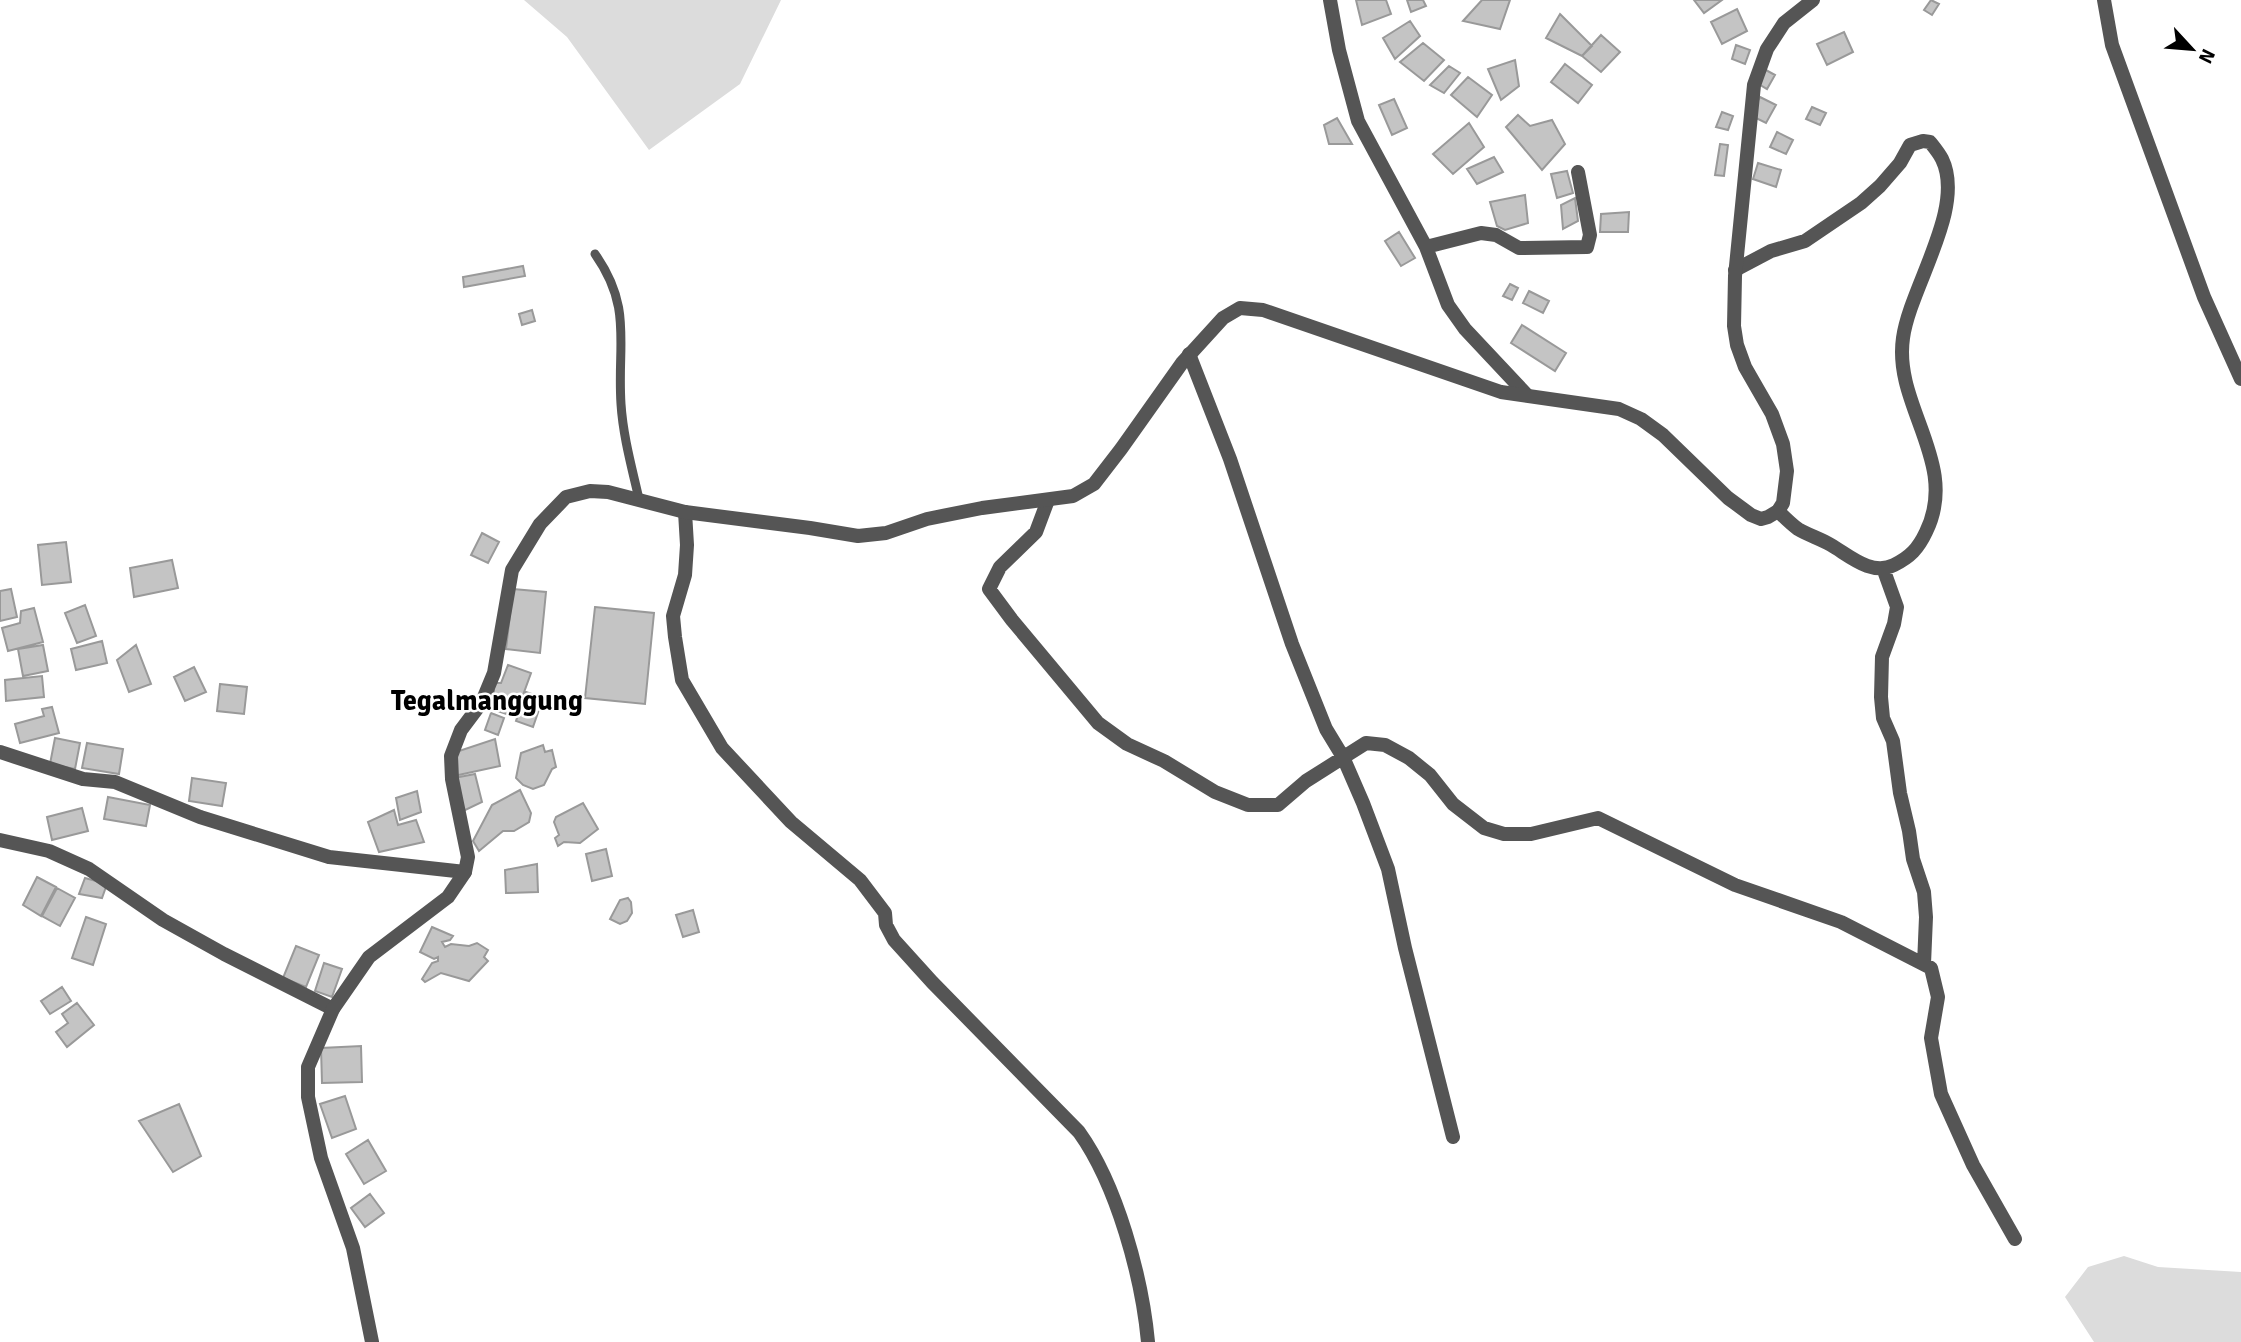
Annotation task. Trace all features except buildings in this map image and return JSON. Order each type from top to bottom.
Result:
[{"type":"street","points":[[1330,0],[1339,50],[1358,121],[1426,247],[1448,305],[1465,329],[1526,394]]},
{"type":"street","points":[[372,1342],[353,1248],[321,1158],[308,1097],[308,1067],[333,1009],[369,957],[448,897],[465,872],[468,857],[452,779],[451,756],[461,730],[482,702],[494,673],[512,569],[540,524],[566,497],[590,491],[608,492],[685,512],[858,536],[886,533],[927,519],[982,508],[1073,496],[1094,484],[1189,354],[1223,318],[1240,309],[1263,310],[1501,392],[1619,409],[1641,419],[1663,435],[1728,498],[1761,519],[1778,511],[1786,492],[1787,471],[1783,444],[1772,414],[1745,367],[1737,345],[1734,326],[1735,270],[1754,85],[1767,49],[1784,23],[1813,0]]},
{"type":"street","points":[[2104,0],[2117,57],[2204,298],[2241,379]]},
{"type":"street","points":[[1735,270],[1771,251],[1805,242],[1861,203],[1900,163],[1910,145],[1930,142],[1943,160],[1947,183],[1946,208],[1935,246],[1910,307],[1900,361],[1931,451],[1936,502],[1931,523],[1920,546],[1909,558],[1883,568],[1871,567],[1849,557],[1797,528],[1778,511]]},
{"type":"street","points":[[1426,247],[1481,233],[1496,236],[1519,248],[1587,247],[1590,235],[1578,172]]},
{"type":"street","points":[[1189,354],[1230,459],[1293,644],[1326,729],[1343,757],[1388,869],[1453,1137]]},
{"type":"street","points":[[1048,499],[1036,532],[1000,567],[989,589],[1098,723],[1127,744],[1164,761],[1215,792],[1248,805],[1278,805],[1306,781],[1366,743],[1385,745],[1409,758],[1430,775],[1453,804],[1484,828],[1504,834],[1531,834],[1598,818],[1735,885],[1841,922],[1931,968],[1938,997],[1931,1038],[1941,1094],[1973,1165],[2015,1239]]},
{"type":"street","points":[[685,512],[685,575],[673,616],[682,680],[722,748],[791,822],[860,880],[885,913],[886,925],[894,940],[970,1023],[1079,1132],[1093,1151],[1124,1230],[1146,1321],[1148,1342]]},
{"type":"street","points":[[1883,568],[1897,607],[1882,657],[1883,718],[1893,741],[1913,859],[1924,892],[1924,964]]},
{"type":"street","points":[[0,752],[83,779],[114,782],[200,817],[329,858],[465,872]]},
{"type":"street","points":[[0,840],[49,851],[89,869],[163,920],[333,1009]]},
{"type":"lane","points":[[595,254],[610,274],[620,310],[621,403],[639,499]]},
{"type":"shaded area","points":[[524,0],[781,0],[740,84],[649,150],[567,37]]},
{"type":"shaded area","points":[[2124,1256],[2158,1267],[2241,1272],[2241,1342],[2094,1342],[2065,1297],[2088,1267]]},
{"type":"district","name":"Tegalmanggung","points":[[487,700]]}]
